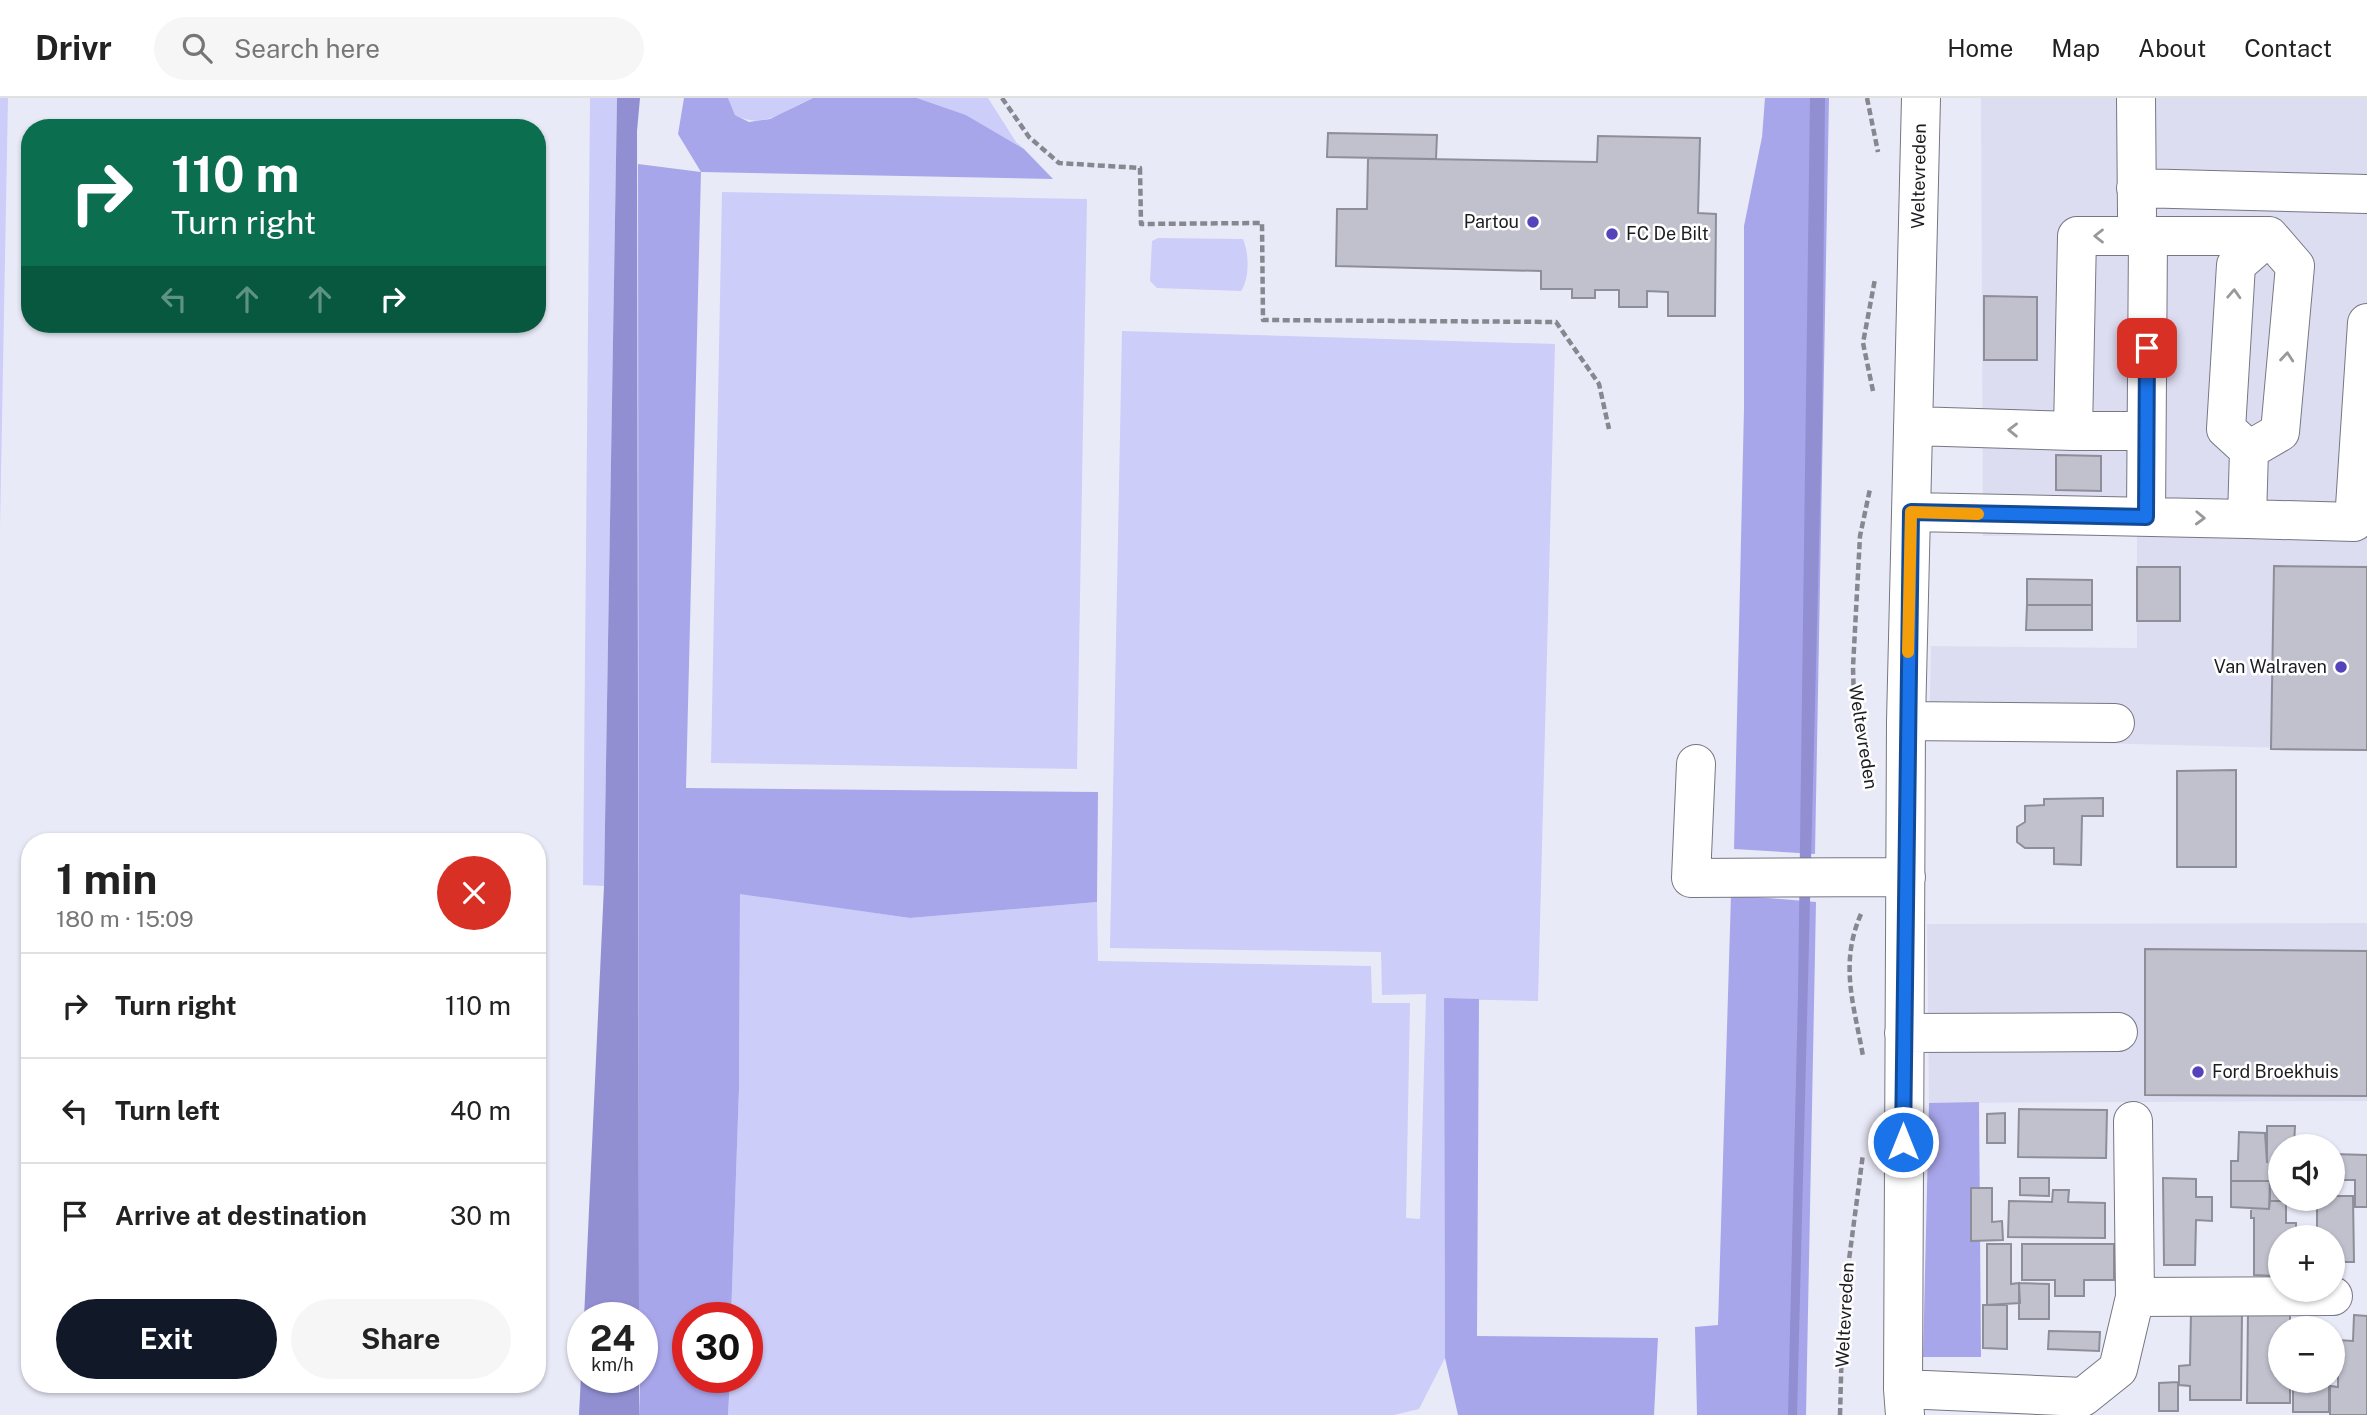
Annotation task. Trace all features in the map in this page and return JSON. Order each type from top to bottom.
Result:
[{"type":"street","name":"Weltevreden","points":[[1921,98],[1906,722],[1904,1402],[2083,1397],[2118,1369],[2135,1297],[2133,1121]]},
{"type":"street","points":[[2136,98],[2136,188],[2143,236],[2146,517]]},
{"type":"street","points":[[2136,188],[2367,194]]},
{"type":"street","points":[[2073,431],[2077,236],[2269,236],[2295,266],[2280,432],[2249,450]]},
{"type":"street","points":[[2247,519],[2249,450],[2226,429],[2236,265],[2269,236]]},
{"type":"street","points":[[1911,512],[2354,522],[2367,323]]},
{"type":"street","points":[[1913,426],[2146,431]]},
{"type":"street","points":[[1906,722],[2115,723]]},
{"type":"street","points":[[1696,764],[1691,878],[1906,877]]},
{"type":"street","points":[[1904,1033],[2118,1032]]},
{"type":"street","points":[[2135,1297],[2268,1296]]},
{"type":"path","points":[[1002,98],[1029,137],[1059,163],[1140,168],[1141,224],[1262,223],[1263,320],[1556,322],[1598,384],[1609,429]]},
{"type":"path","points":[[1867,98],[1880,160]]},
{"type":"path","points":[[1875,278],[1864,344],[1875,402]]},
{"type":"path","name":"Weltevreden","points":[[1866,751],[1854,702],[1853,667],[1860,536],[1873,476]]},
{"type":"path","points":[[1848,877],[1862,911],[1852,935],[1847,965],[1866,1068]]},
{"type":"path","name":"Weltevreden","points":[[1840,1415],[1843,1305],[1855,1196],[1864,1143]]},
{"type":"shaded area","points":[[0,98],[8,98],[0,528]]},
{"type":"shaded area","points":[[590,98],[617,98],[604,886],[583,885]]},
{"type":"shaded area","points":[[617,98],[640,98],[637,131],[639,1302],[585,1302],[604,886]]},
{"type":"shaded area","points":[[684,98],[728,98],[735,115],[749,122],[770,119],[813,98],[917,98],[966,115],[1024,149],[1053,179],[701,172],[678,134]]},
{"type":"shaded area","points":[[728,98],[813,98],[775,117],[756,121],[735,115]]},
{"type":"shaded area","points":[[917,98],[988,98],[1016,142],[1024,149],[966,115]]},
{"type":"shaded area","points":[[1765,98],[1829,98],[1815,854],[1734,849],[1744,408],[1744,226],[1762,137]]},
{"type":"shaded area","points":[[1810,98],[1825,98],[1822,429],[1797,1415],[1788,1415],[1798,994]]},
{"type":"shaded area","points":[[1981,98],[2367,98],[2367,750],[1929,739],[1931,646],[2137,648],[2137,536],[1983,536]]},
{"type":"shaded area","points":[[638,164],[701,172],[686,788],[1098,792],[1097,902],[910,918],[740,894],[739,1089],[732,1302],[672,1302],[672,1393],[729,1393],[728,1415],[639,1415],[640,1393],[658,1393],[658,1302],[639,1302]]},
{"type":"shaded area","points":[[722,192],[1087,199],[1077,769],[711,763]]},
{"type":"shaded area","points":[[1158,238],[1243,239],[1248,265],[1244,286],[1241,291],[1157,288],[1150,281],[1152,241]]},
{"type":"shaded area","points":[[1122,331],[1555,344],[1538,1001],[1444,999],[1445,1358],[1419,1409],[1394,1415],[728,1415],[729,1393],[763,1393],[763,1302],[732,1302],[739,1089],[740,893],[910,918],[1097,902],[1098,961],[1371,966],[1372,1003],[1410,1003],[1406,1218],[1420,1219],[1426,994],[1382,995],[1381,952],[1110,948]]},
{"type":"shaded area","points":[[1731,895],[1816,902],[1806,1415],[1697,1415],[1695,1327],[1718,1325]]},
{"type":"shaded area","points":[[2367,923],[2367,1101],[1929,1103],[1927,924]]},
{"type":"shaded area","points":[[1444,998],[1479,999],[1477,1336],[1658,1338],[1654,1415],[1458,1415],[1445,1358]]},
{"type":"shaded area","points":[[1979,1102],[1981,1357],[1923,1357],[1929,1103]]},
{"type":"shaded area","points":[[580,1393],[639,1393],[639,1415],[579,1415]]},
{"type":"building","points":[[1328,133],[1437,135],[1436,159],[1327,157]]},
{"type":"building","points":[[1598,136],[1700,138],[1698,213],[1716,214],[1715,316],[1668,316],[1668,292],[1647,291],[1647,307],[1619,307],[1619,290],[1595,290],[1595,298],[1572,298],[1572,289],[1541,289],[1541,271],[1336,266],[1337,209],[1367,209],[1368,158],[1597,162]]},
{"type":"building","points":[[1984,296],[2037,297],[2037,360],[1984,360]]},
{"type":"building","points":[[2056,455],[2101,456],[2101,491],[2056,490]]},
{"type":"building","points":[[2274,566],[2367,567],[2367,750],[2271,749]]},
{"type":"building","points":[[2137,567],[2180,567],[2180,621],[2137,621]]},
{"type":"building","points":[[2027,579],[2092,580],[2092,605],[2027,605]]},
{"type":"building","points":[[2027,605],[2092,605],[2092,630],[2026,630]]},
{"type":"building","points":[[2236,770],[2236,867],[2177,867],[2177,771]]},
{"type":"building","points":[[2103,798],[2103,816],[2082,816],[2081,865],[2054,864],[2054,848],[2025,848],[2017,842],[2017,827],[2025,822],[2025,806],[2044,805],[2044,799]]},
{"type":"building","points":[[2145,949],[2367,951],[2367,1096],[2145,1095]]},
{"type":"building","points":[[2019,1109],[2107,1110],[2106,1158],[2018,1157]]},
{"type":"building","points":[[2005,1113],[2005,1143],[1987,1143],[1987,1114]]},
{"type":"building","points":[[2267,1126],[2295,1126],[2295,1134],[2268,1134],[2268,1181],[2231,1181],[2231,1161],[2238,1161],[2239,1132],[2265,1133],[2267,1163]]},
{"type":"building","points":[[2345,1154],[2367,1155],[2367,1207],[2355,1207],[2355,1180],[2345,1180]]},
{"type":"building","points":[[2020,1178],[2049,1178],[2049,1196],[2020,1195]]},
{"type":"building","points":[[2163,1178],[2196,1179],[2196,1197],[2212,1197],[2212,1221],[2196,1220],[2195,1265],[2164,1265]]},
{"type":"building","points":[[2231,1181],[2268,1181],[2268,1209],[2231,1207]]},
{"type":"building","points":[[1971,1188],[1992,1188],[1992,1222],[2002,1221],[2003,1240],[1971,1241]]},
{"type":"building","points":[[2053,1190],[2069,1190],[2068,1202],[2105,1203],[2105,1238],[2008,1237],[2009,1201],[2052,1202]]},
{"type":"building","points":[[2345,1196],[2353,1196],[2354,1262],[2345,1262],[2345,1225],[2317,1225],[2317,1211],[2345,1211]]},
{"type":"building","points":[[2251,1209],[2286,1211],[2286,1223],[2296,1223],[2268,1225],[2268,1276],[2254,1275],[2254,1218],[2251,1218]]},
{"type":"building","points":[[1987,1244],[2011,1244],[2011,1284],[2019,1283],[2020,1303],[1987,1305]]},
{"type":"building","points":[[2022,1244],[2114,1244],[2114,1280],[2084,1280],[2084,1296],[2055,1296],[2055,1280],[2022,1280]]},
{"type":"building","points":[[2019,1283],[2049,1284],[2049,1319],[2019,1319]]},
{"type":"building","points":[[1983,1305],[2007,1305],[2007,1349],[1983,1348]]},
{"type":"building","points":[[2248,1311],[2290,1312],[2290,1316],[2268,1316],[2268,1393],[2290,1393],[2290,1403],[2247,1403]]},
{"type":"building","points":[[2191,1312],[2242,1312],[2241,1400],[2190,1400],[2190,1386],[2179,1385],[2179,1366],[2190,1365]]},
{"type":"building","points":[[2354,1315],[2367,1316],[2367,1415],[2330,1415],[2330,1393],[2345,1393],[2345,1340],[2353,1341]]},
{"type":"building","points":[[2049,1331],[2100,1332],[2099,1351],[2048,1349]]},
{"type":"building","points":[[2178,1382],[2178,1411],[2159,1411],[2159,1383]]},
{"type":"building","points":[[2293,1393],[2329,1393],[2329,1412],[2293,1412]]},
{"type":"slow traffic","points":[[1908,652],[1911,512],[1978,514]]},
{"type":"place","name":"Partou","points":[[1533,222]]},
{"type":"place","name":"FC De Bilt","points":[[1612,234]]},
{"type":"place","name":"Van Walraven","points":[[2341,667]]},
{"type":"place","name":"Ford Broekhuis","points":[[2198,1072]]},
{"type":"route","points":[[1903,1142],[1906,722],[1911,512],[2146,517],[2147,348]]}]
